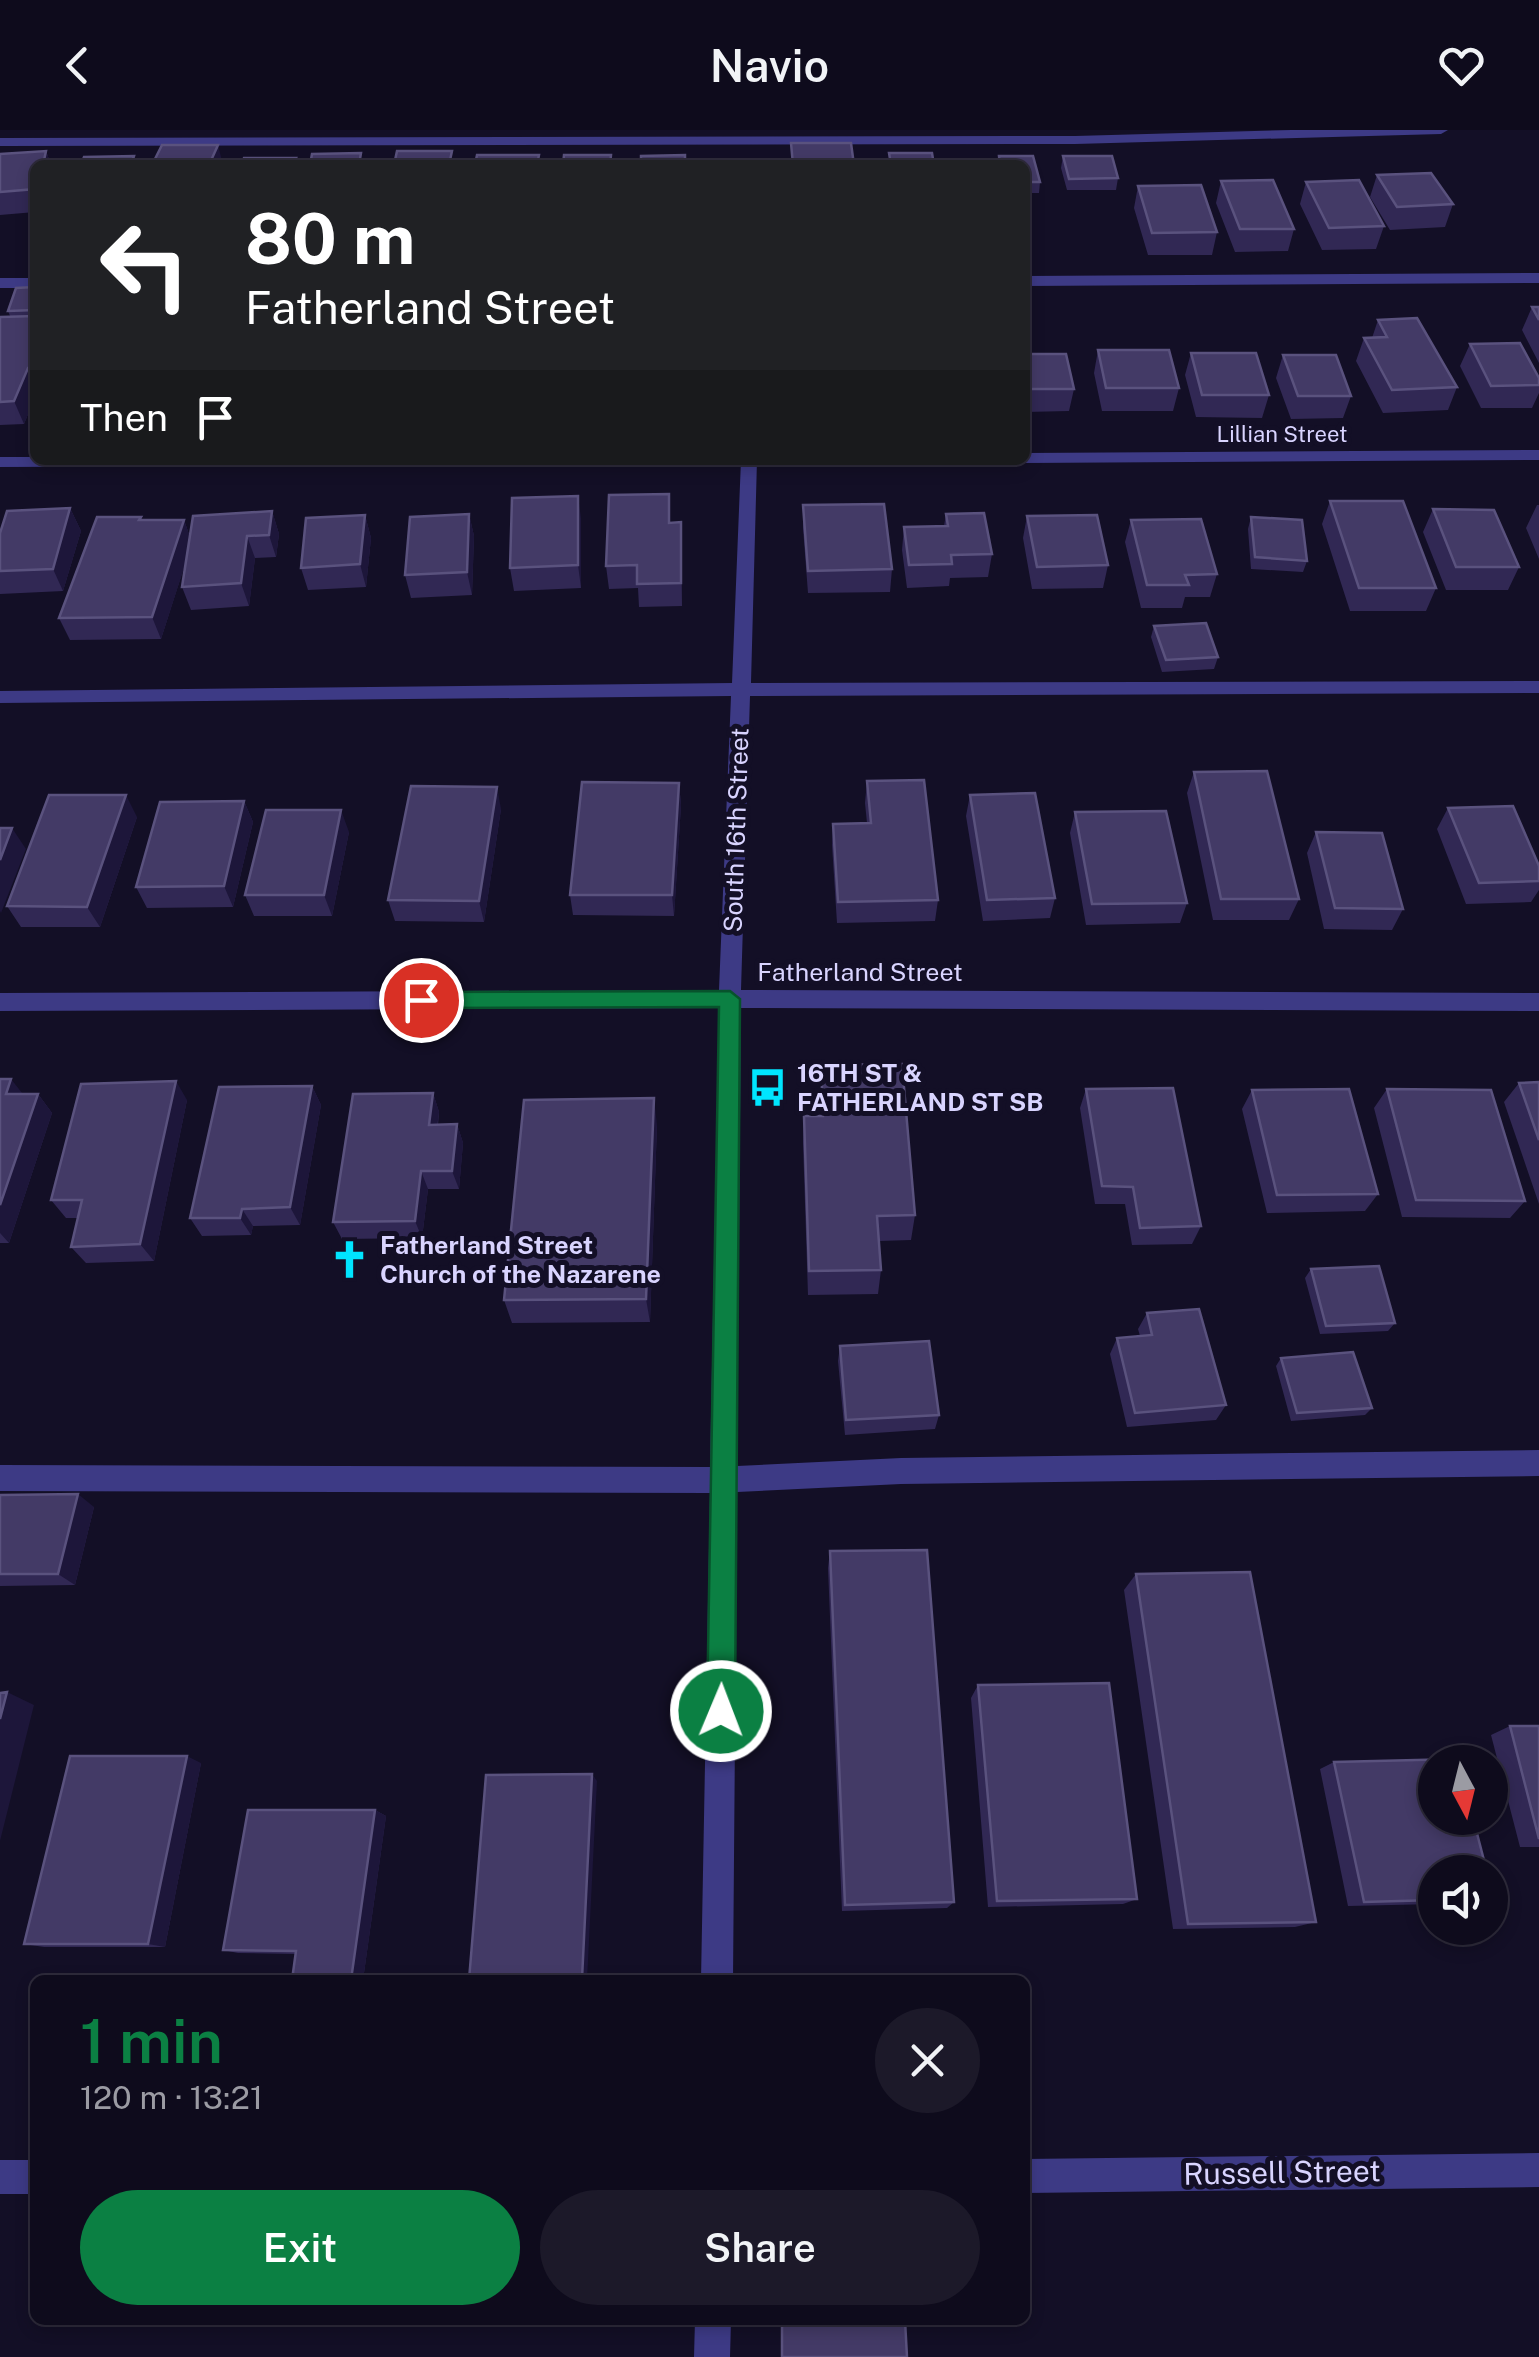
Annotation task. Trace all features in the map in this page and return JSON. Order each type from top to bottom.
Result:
[{"type":"street","points":[[0,142],[1075,140],[1441,130]]},
{"type":"street","points":[[1030,281],[1539,278]]},
{"type":"street","points":[[0,283],[30,283]]},
{"type":"street","name":"Lillian Street","points":[[1030,458],[1539,456]]},
{"type":"street","points":[[0,462],[30,462]]},
{"type":"street","name":"South 16th Street","points":[[718,1975],[730,999],[749,465]]},
{"type":"street","points":[[0,697],[741,688],[1539,688]]},
{"type":"street","name":"Fatherland Street","points":[[0,1002],[1539,1002]]},
{"type":"street","points":[[0,1478],[724,1480],[901,1472],[1539,1462]]},
{"type":"street","name":"Russell Street","points":[[1030,2176],[1539,2170]]},
{"type":"street","points":[[0,2177],[30,2177]]},
{"type":"street","points":[[712,2357],[713,2325]]},
{"type":"building","points":[[791,143],[851,143],[853,160],[793,160]]},
{"type":"building","points":[[162,145],[218,145],[211,160],[154,160]]},
{"type":"building","points":[[46,151],[44,160],[30,160],[30,189],[0,192],[0,154]]},
{"type":"building","points":[[397,151],[452,151],[450,160],[395,160]]},
{"type":"building","points":[[361,153],[360,160],[311,160],[312,154]]},
{"type":"building","points":[[889,153],[932,153],[933,160],[890,160]]},
{"type":"building","points":[[477,155],[539,155],[538,160],[476,160]]},
{"type":"building","points":[[564,155],[611,155],[610,160],[564,160]]},
{"type":"building","points":[[685,155],[685,160],[641,160],[641,156]]},
{"type":"building","points":[[134,156],[133,160],[83,160]]},
{"type":"building","points":[[999,156],[1033,156],[1040,182],[1030,182],[1030,160],[999,160]]},
{"type":"building","points":[[1063,156],[1112,156],[1118,178],[1069,179]]},
{"type":"building","points":[[244,158],[296,158],[295,160]]},
{"type":"building","points":[[1431,173],[1453,204],[1397,207],[1377,175]]},
{"type":"building","points":[[1273,180],[1294,229],[1240,229],[1221,181]]},
{"type":"building","points":[[1359,180],[1384,226],[1329,228],[1306,182]]},
{"type":"building","points":[[1201,185],[1217,232],[1152,233],[1138,186]]},
{"type":"building","points":[[30,287],[30,310],[8,311],[16,288]]},
{"type":"building","points":[[30,316],[30,368],[14,401],[0,402],[0,317]]},
{"type":"building","points":[[1417,318],[1457,387],[1392,390],[1364,338],[1387,337],[1378,320]]},
{"type":"building","points":[[1520,343],[1539,385],[1491,386],[1470,344]]},
{"type":"building","points":[[1098,350],[1169,350],[1179,388],[1106,388]]},
{"type":"building","points":[[1191,353],[1256,353],[1269,395],[1202,395]]},
{"type":"building","points":[[1030,354],[1066,354],[1074,389],[1030,389]]},
{"type":"building","points":[[1283,355],[1336,355],[1351,396],[1298,396]]},
{"type":"building","points":[[669,494],[669,523],[681,522],[681,583],[637,584],[637,565],[606,566],[609,495]]},
{"type":"building","points":[[578,496],[578,565],[510,568],[512,498]]},
{"type":"building","points":[[1330,501],[1403,501],[1436,588],[1359,588]]},
{"type":"building","points":[[884,504],[892,569],[808,571],[803,505]]},
{"type":"building","points":[[70,508],[53,569],[0,571],[0,533],[7,511]]},
{"type":"building","points":[[1433,509],[1494,510],[1519,567],[1456,567]]},
{"type":"building","points":[[272,511],[269,535],[247,536],[241,583],[182,587],[193,516]]},
{"type":"building","points":[[984,513],[992,554],[951,555],[952,564],[909,565],[904,527],[948,526],[946,514]]},
{"type":"building","points":[[469,514],[467,572],[405,575],[410,517]]},
{"type":"building","points":[[365,515],[360,564],[301,568],[306,518]]},
{"type":"building","points":[[1097,515],[1108,565],[1037,567],[1027,516]]},
{"type":"building","points":[[97,517],[184,520],[152,617],[59,618]]},
{"type":"building","points":[[1251,517],[1302,520],[1307,561],[1255,557]]},
{"type":"building","points":[[1201,519],[1217,574],[1185,575],[1189,585],[1147,585],[1131,520]]},
{"type":"building","points":[[1206,623],[1218,657],[1166,660],[1154,626]]},
{"type":"building","points":[[1267,771],[1299,899],[1221,899],[1194,772]]},
{"type":"building","points":[[924,780],[938,900],[838,902],[833,824],[871,823],[867,781]]},
{"type":"building","points":[[582,782],[679,783],[672,895],[570,895]]},
{"type":"building","points":[[411,786],[497,787],[479,901],[388,900]]},
{"type":"building","points":[[1035,793],[1055,898],[987,900],[970,795]]},
{"type":"building","points":[[49,795],[126,795],[87,907],[7,906]]},
{"type":"building","points":[[244,801],[224,886],[136,887],[160,802]]},
{"type":"building","points":[[1513,806],[1539,866],[1539,881],[1479,883],[1448,808]]},
{"type":"building","points":[[266,810],[341,810],[324,895],[245,895]]},
{"type":"building","points":[[1166,811],[1187,903],[1092,904],[1075,812]]},
{"type":"building","points":[[0,828],[12,828],[0,860]]},
{"type":"building","points":[[1316,832],[1382,833],[1403,909],[1335,908]]},
{"type":"building","points":[[902,1064],[915,1215],[877,1216],[881,1270],[809,1271],[804,1116],[823,1116],[821,1065]]},
{"type":"building","points":[[0,1079],[11,1079],[6,1094],[38,1094],[0,1205]]},
{"type":"building","points":[[176,1081],[140,1244],[71,1247],[82,1200],[51,1200],[81,1084]]},
{"type":"building","points":[[1539,1082],[1539,1140],[1519,1083]]},
{"type":"building","points":[[312,1086],[290,1207],[242,1209],[240,1218],[190,1218],[219,1087]]},
{"type":"building","points":[[1173,1088],[1201,1226],[1140,1228],[1133,1187],[1102,1186],[1086,1089]]},
{"type":"building","points":[[1349,1089],[1378,1194],[1277,1195],[1252,1090]]},
{"type":"building","points":[[1387,1089],[1491,1090],[1525,1201],[1416,1200]]},
{"type":"building","points":[[433,1093],[429,1125],[457,1124],[452,1171],[421,1171],[415,1221],[333,1222],[353,1094]]},
{"type":"building","points":[[654,1098],[646,1299],[504,1300],[524,1100]]},
{"type":"building","points":[[1379,1266],[1395,1323],[1326,1326],[1311,1269]]},
{"type":"building","points":[[1199,1309],[1226,1405],[1135,1413],[1117,1338],[1152,1335],[1147,1313]]},
{"type":"building","points":[[929,1341],[939,1415],[846,1420],[840,1346]]},
{"type":"building","points":[[1353,1352],[1372,1408],[1297,1413],[1281,1358]]},
{"type":"building","points":[[78,1494],[58,1574],[0,1574],[0,1495]]},
{"type":"building","points":[[927,1550],[954,1902],[845,1905],[830,1551]]},
{"type":"building","points":[[1250,1572],[1316,1922],[1188,1924],[1136,1574]]},
{"type":"building","points":[[1109,1683],[1137,1899],[997,1901],[978,1685]]},
{"type":"building","points":[[7,1692],[0,1719],[0,1693]]},
{"type":"building","points":[[1510,1726],[1539,1726],[1539,1839]]},
{"type":"building","points":[[70,1756],[187,1756],[148,1944],[24,1944]]},
{"type":"building","points":[[1418,1760],[1418,1835],[1477,1835],[1483,1855],[1418,1855],[1418,1900],[1364,1902],[1334,1762]]},
{"type":"building","points":[[592,1774],[582,1975],[469,1975],[486,1775]]},
{"type":"building","points":[[248,1810],[375,1810],[352,1975],[293,1975],[296,1951],[223,1950]]},
{"type":"building","points":[[782,2325],[905,2325],[907,2357],[782,2357]]},
{"type":"place","name":"16TH ST & FATHERLAND ST SB","points":[[767,1087]]},
{"type":"place","name":"Fatherland Street Church of the Nazarene","points":[[350,1259]]},
{"type":"route","points":[[421,1000],[730,999],[721,1711]]}]
